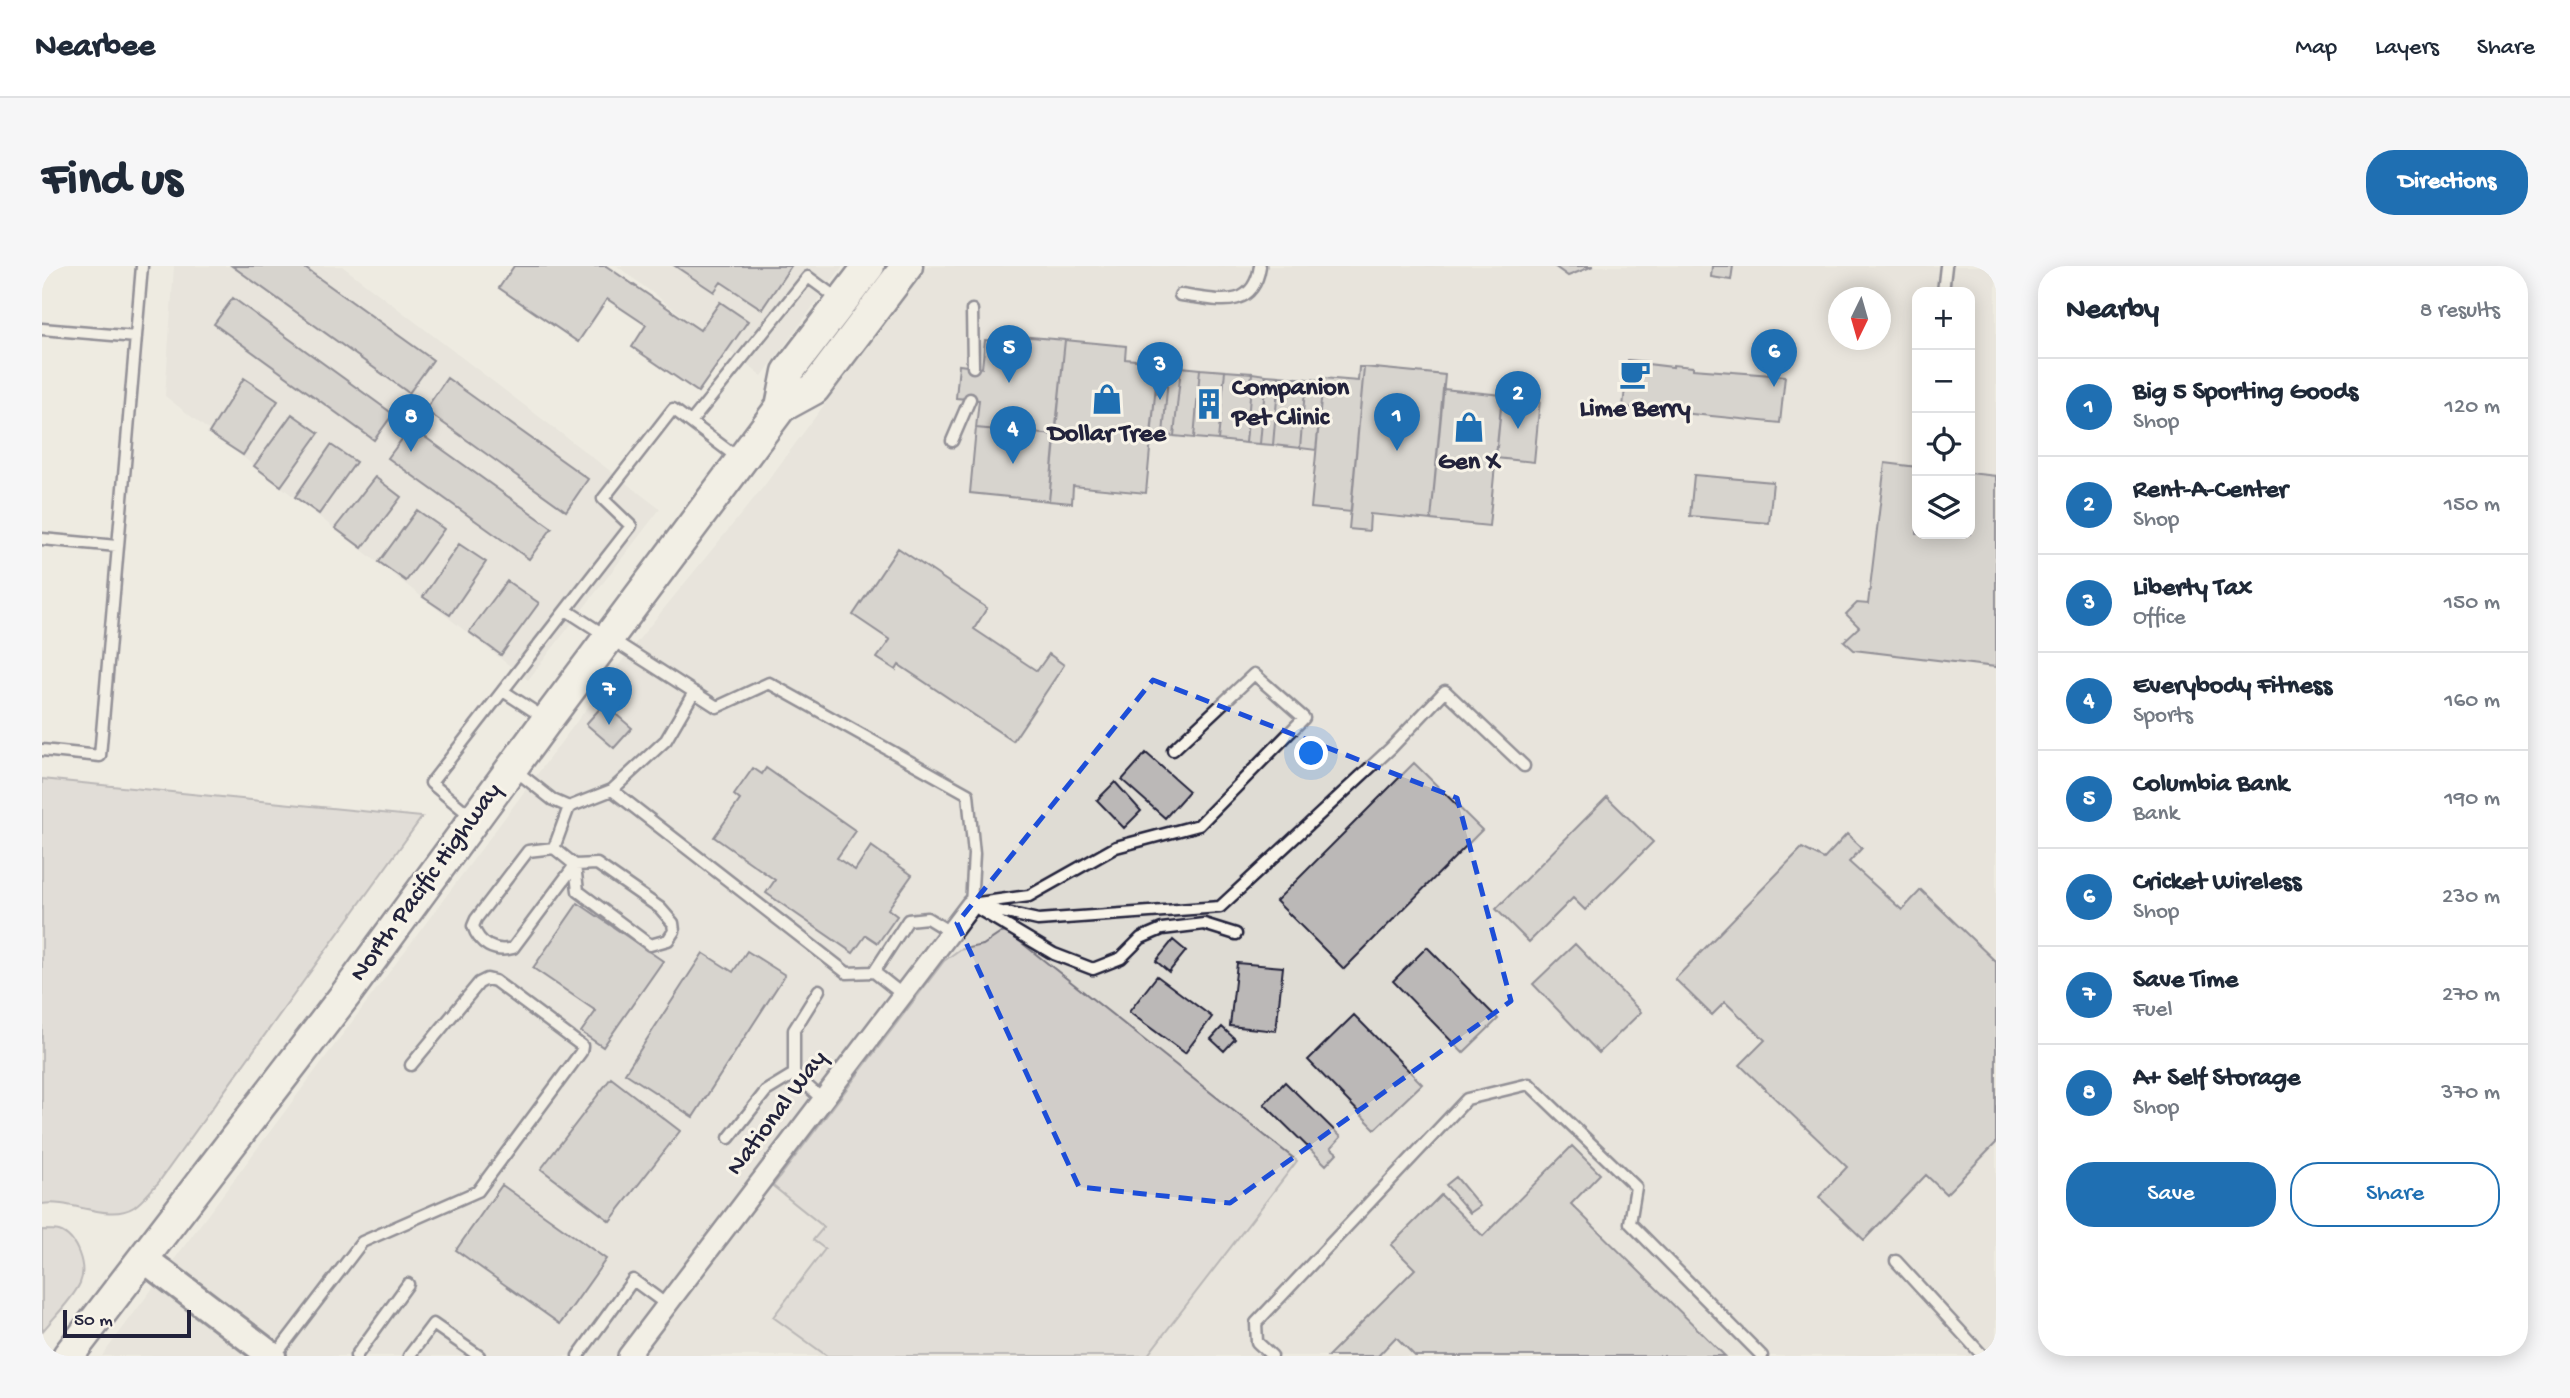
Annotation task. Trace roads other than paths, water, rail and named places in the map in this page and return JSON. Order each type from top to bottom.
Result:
[{"type":"main road","name":"North Pacific Highway","points":[[781,407],[788,372],[869,266]]},
{"type":"main road","name":"North Pacific Highway","points":[[68,1356],[346,994],[781,407],[814,389],[906,266]]},
{"type":"main road","points":[[841,302],[866,319]]},
{"type":"street","name":"National Way","points":[[628,1356],[971,905]]},
{"type":"street","points":[[143,1258],[274,1356]]},
{"type":"lane","points":[[42,750],[100,756],[142,266]]},
{"type":"lane","points":[[1180,295],[1232,302],[1245,296],[1256,283],[1260,266]]},
{"type":"lane","points":[[1944,287],[1947,266]]},
{"type":"lane","points":[[691,422],[808,277],[841,302]]},
{"type":"lane","points":[[972,310],[973,367]]},
{"type":"lane","points":[[42,329],[136,337]]},
{"type":"lane","points":[[952,441],[970,400]]},
{"type":"lane","points":[[474,819],[431,783],[631,526],[603,499],[673,409],[741,460]]},
{"type":"lane","points":[[42,539],[117,546]]},
{"type":"lane","points":[[566,610],[717,707],[768,683],[968,794],[974,854],[971,905]]},
{"type":"lane","points":[[971,905],[1029,896],[1116,847],[1199,825],[1304,718],[1254,674],[1173,750]]},
{"type":"lane","points":[[502,691],[547,720]]},
{"type":"lane","points":[[971,905],[1038,920],[1220,907],[1391,748],[1445,691],[1524,766]]},
{"type":"lane","points":[[512,767],[553,800],[569,807],[612,790],[666,740],[694,692]]},
{"type":"lane","points":[[612,790],[847,974],[874,972],[903,995]]},
{"type":"lane","points":[[554,848],[569,807]]},
{"type":"lane","points":[[575,865],[513,948],[494,949],[480,940],[473,926],[476,919],[528,851],[554,848],[575,865],[597,864],[660,908],[673,923],[674,931],[668,940],[650,945],[578,891],[575,865]]},
{"type":"lane","points":[[971,905],[1054,954],[1093,969],[1121,958],[1141,938],[1161,929],[1204,924],[1236,934]]},
{"type":"lane","points":[[874,972],[908,920],[927,918],[950,932]]},
{"type":"lane","points":[[274,1356],[362,1242],[478,1191],[582,1052],[582,1046],[495,981],[487,979],[480,983],[411,1065]]},
{"type":"lane","points":[[819,990],[794,1030],[794,1074],[822,1099]]},
{"type":"lane","points":[[729,1138],[766,1091],[794,1074]]},
{"type":"lane","points":[[1272,1356],[1257,1342],[1256,1323],[1467,1099],[1529,1084],[1636,1187],[1630,1223],[1762,1356]]},
{"type":"lane","points":[[1896,1261],[1983,1356]]},
{"type":"lane","points":[[578,1356],[634,1280],[667,1305]]},
{"type":"lane","points":[[356,1356],[408,1284]]},
{"type":"lane","points":[[409,1356],[433,1324],[479,1356]]},
{"type":"place","name":"Lime Berry","points":[[1635,374]]},
{"type":"place","name":"Columbia Bank","points":[[1009,383]]},
{"type":"place","name":"Cricket Wireless","points":[[1774,387]]},
{"type":"place","name":"Dollar Tree","points":[[1107,399]]},
{"type":"place","name":"Liberty Tax","points":[[1160,400]]},
{"type":"place","name":"Companion Pet Clinic","points":[[1209,404]]},
{"type":"place","name":"Gen X","points":[[1469,427]]},
{"type":"place","name":"Rent-A-Center","points":[[1518,429]]},
{"type":"place","name":"Big 5 Sporting Goods","points":[[1397,451]]},
{"type":"place","name":"A+ Self Storage","points":[[411,452]]},
{"type":"place","name":"Everybody Fitness","points":[[1013,464]]},
{"type":"place","name":"Save Time","points":[[609,725]]}]
